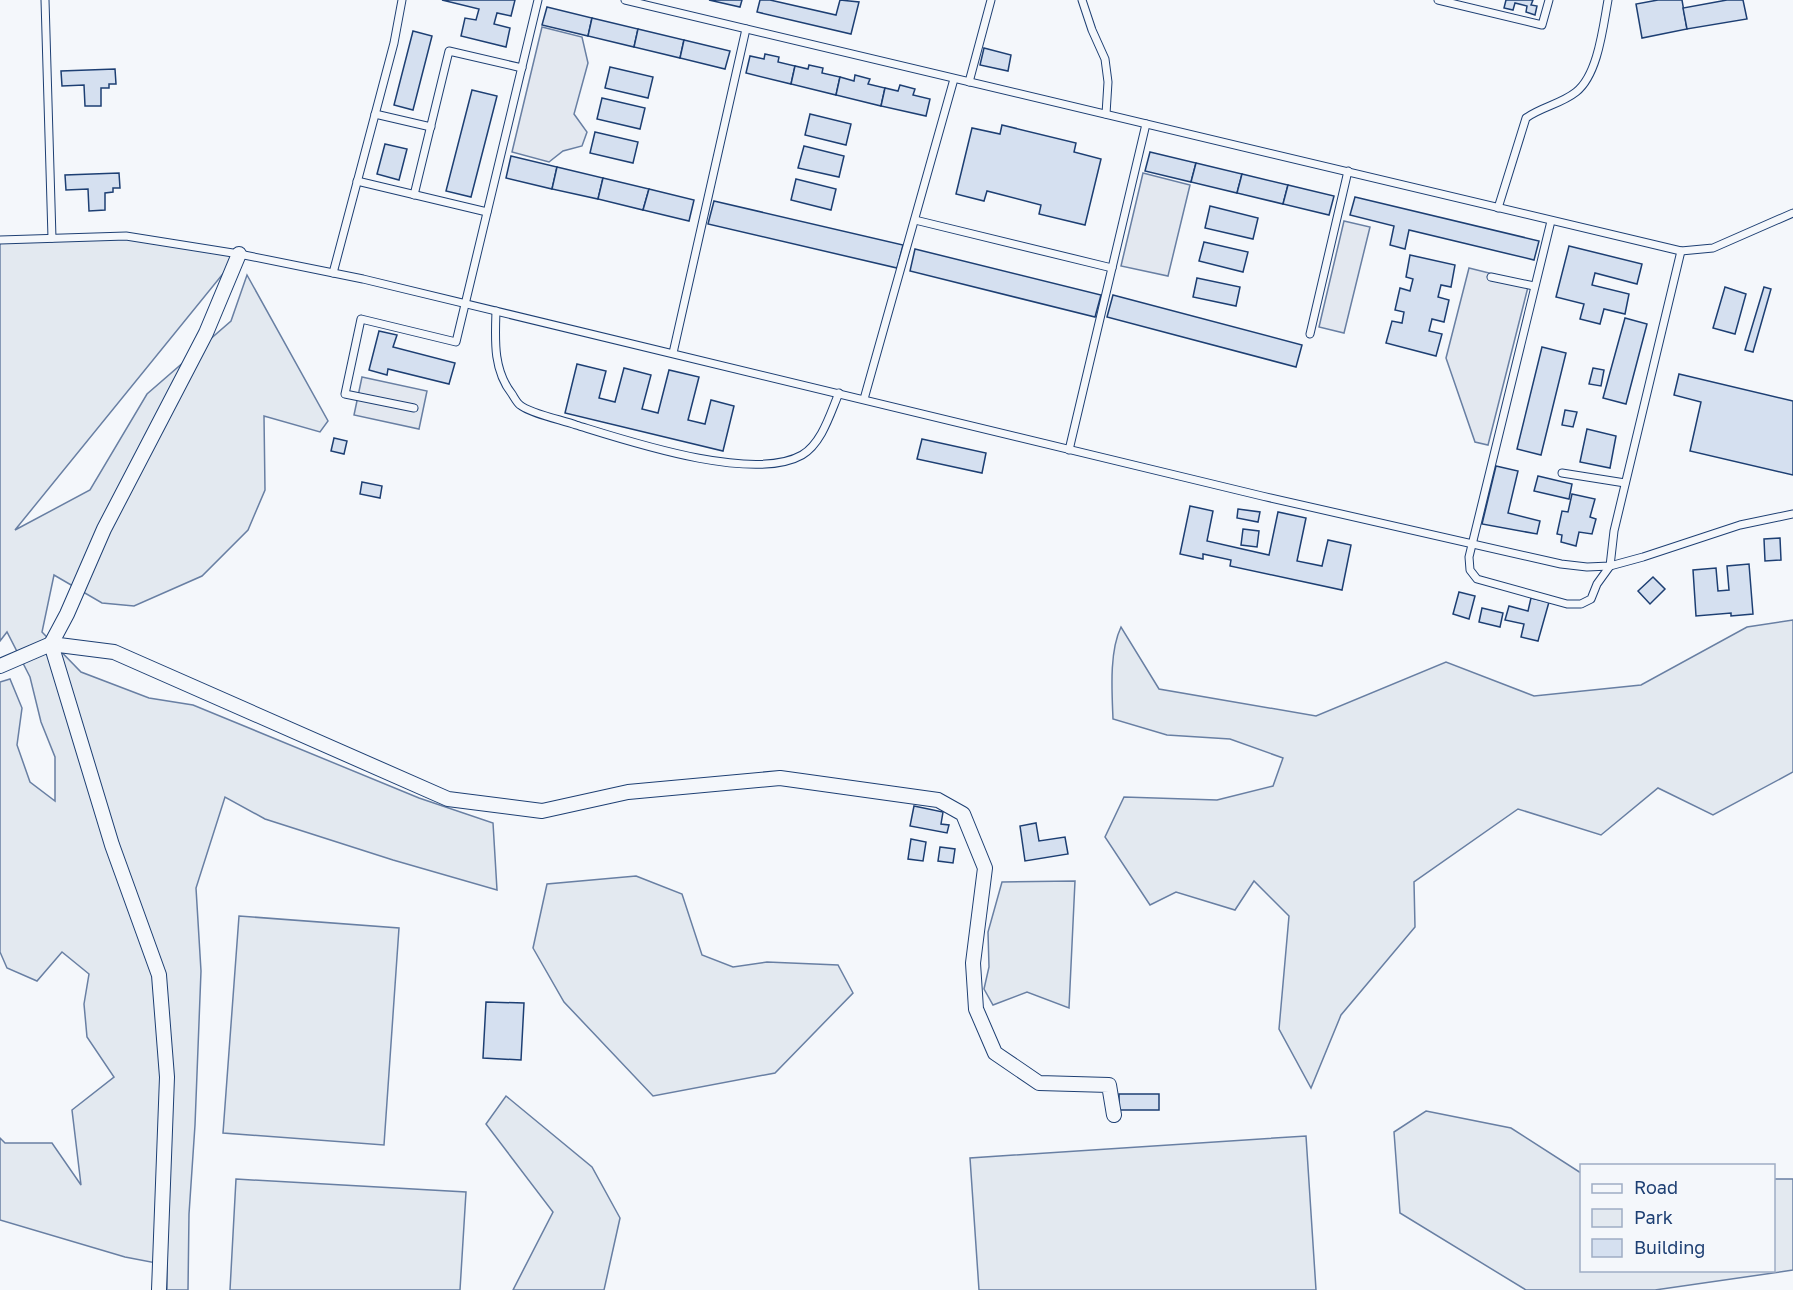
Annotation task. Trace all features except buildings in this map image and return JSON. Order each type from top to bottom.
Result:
[{"type":"street","points":[[159,1290],[166,1077],[159,975],[112,845],[51,644],[67,614],[104,529],[207,333],[238,254]]},
{"type":"street","points":[[0,666],[51,644],[114,652],[448,799],[542,811],[628,792],[780,778],[938,800],[963,814],[985,868],[973,963],[976,1010],[995,1053],[1039,1083],[1109,1085],[1114,1115]]},
{"type":"lane","points":[[45,0],[52,238]]},
{"type":"lane","points":[[333,273],[394,43],[402,0]]},
{"type":"lane","points":[[414,408],[345,394],[361,319],[456,342],[538,0]]},
{"type":"lane","points":[[625,0],[1681,252],[1713,248],[1793,213]]},
{"type":"lane","points":[[969,82],[991,0]]},
{"type":"lane","points":[[1082,0],[1105,59],[1108,82],[1106,114]]},
{"type":"lane","points":[[1438,0],[1542,25],[1548,0]]},
{"type":"lane","points":[[1498,208],[1526,118],[1575,93],[1586,82],[1598,48],[1608,0]]},
{"type":"lane","points":[[673,353],[747,29]]},
{"type":"lane","points":[[414,195],[449,51],[522,68]]},
{"type":"lane","points":[[864,399],[954,79]]},
{"type":"lane","points":[[375,114],[431,127]]},
{"type":"lane","points":[[1069,450],[1146,124]]},
{"type":"lane","points":[[1310,334],[1348,171]]},
{"type":"lane","points":[[357,181],[487,212]]},
{"type":"lane","points":[[915,220],[1112,268]]},
{"type":"lane","points":[[1551,221],[1468,557],[1470,570],[1477,579],[1567,604],[1581,604],[1591,599],[1610,566],[1614,531],[1681,252]]},
{"type":"lane","points":[[0,240],[126,236],[238,254],[333,273],[1069,450],[1561,564],[1587,567],[1610,566],[1740,525],[1793,514]]},
{"type":"lane","points":[[1491,278],[1534,286]]},
{"type":"lane","points":[[496,311],[495,343],[499,368],[504,384],[520,405],[640,445],[678,454],[764,465],[783,462],[803,454],[817,441],[838,393]]},
{"type":"lane","points":[[1562,473],[1625,483]]},
{"type":"green space","points":[[126,236],[239,254],[15,530],[90,490],[147,394],[231,321],[247,275],[328,421],[320,432],[264,416],[265,490],[248,530],[202,576],[134,606],[102,603],[54,575],[42,632],[81,672],[149,698],[193,705],[419,798],[493,823],[497,890],[265,819],[225,797],[196,888],[201,971],[189,1214],[188,1290],[167,1290],[167,1265],[125,1257],[0,1220],[0,1138],[5,1143],[52,1143],[81,1185],[72,1110],[114,1077],[87,1037],[84,1004],[89,974],[62,952],[37,981],[7,968],[0,952],[0,682],[10,679],[22,708],[17,745],[30,782],[55,801],[55,757],[41,722],[30,677],[7,632],[0,641],[0,240]]},
{"type":"green space","points":[[1793,620],[1793,772],[1713,815],[1658,788],[1601,835],[1518,809],[1414,882],[1415,927],[1341,1015],[1311,1088],[1279,1029],[1289,916],[1254,881],[1235,910],[1176,892],[1150,905],[1105,837],[1124,797],[1217,800],[1273,786],[1283,758],[1230,739],[1167,735],[1113,719],[1113,660],[1121,627],[1159,689],[1316,716],[1446,662],[1534,696],[1641,685],[1747,627]]},
{"type":"green space","points":[[636,876],[682,894],[702,955],[733,967],[767,962],[838,965],[853,993],[775,1073],[653,1096],[564,1002],[533,948],[547,884]]},
{"type":"green space","points":[[1075,881],[1069,1008],[1027,992],[993,1005],[984,989],[989,967],[988,932],[1002,882]]},
{"type":"green space","points":[[239,916],[399,928],[384,1145],[223,1133]]},
{"type":"green space","points":[[506,1096],[592,1167],[620,1218],[604,1290],[513,1290],[553,1212],[486,1124]]},
{"type":"green space","points":[[1426,1111],[1511,1128],[1580,1172],[1580,1272],[1775,1272],[1775,1179],[1793,1179],[1793,1270],[1655,1290],[1526,1290],[1400,1213],[1394,1132]]},
{"type":"green space","points":[[1306,1136],[1316,1290],[979,1290],[970,1158]]},
{"type":"green space","points":[[236,1179],[466,1192],[460,1290],[230,1290]]},
{"type":"shaded area","points":[[542,27],[582,37],[588,63],[574,114],[587,132],[582,146],[563,151],[549,162],[512,152]]},
{"type":"shaded area","points":[[1143,173],[1190,185],[1168,276],[1121,266]]},
{"type":"shaded area","points":[[1344,221],[1370,227],[1344,333],[1319,327]]},
{"type":"shaded area","points":[[1469,268],[1529,283],[1488,445],[1475,442],[1446,358]]},
{"type":"shaded area","points":[[362,377],[427,391],[419,429],[354,415]]}]
